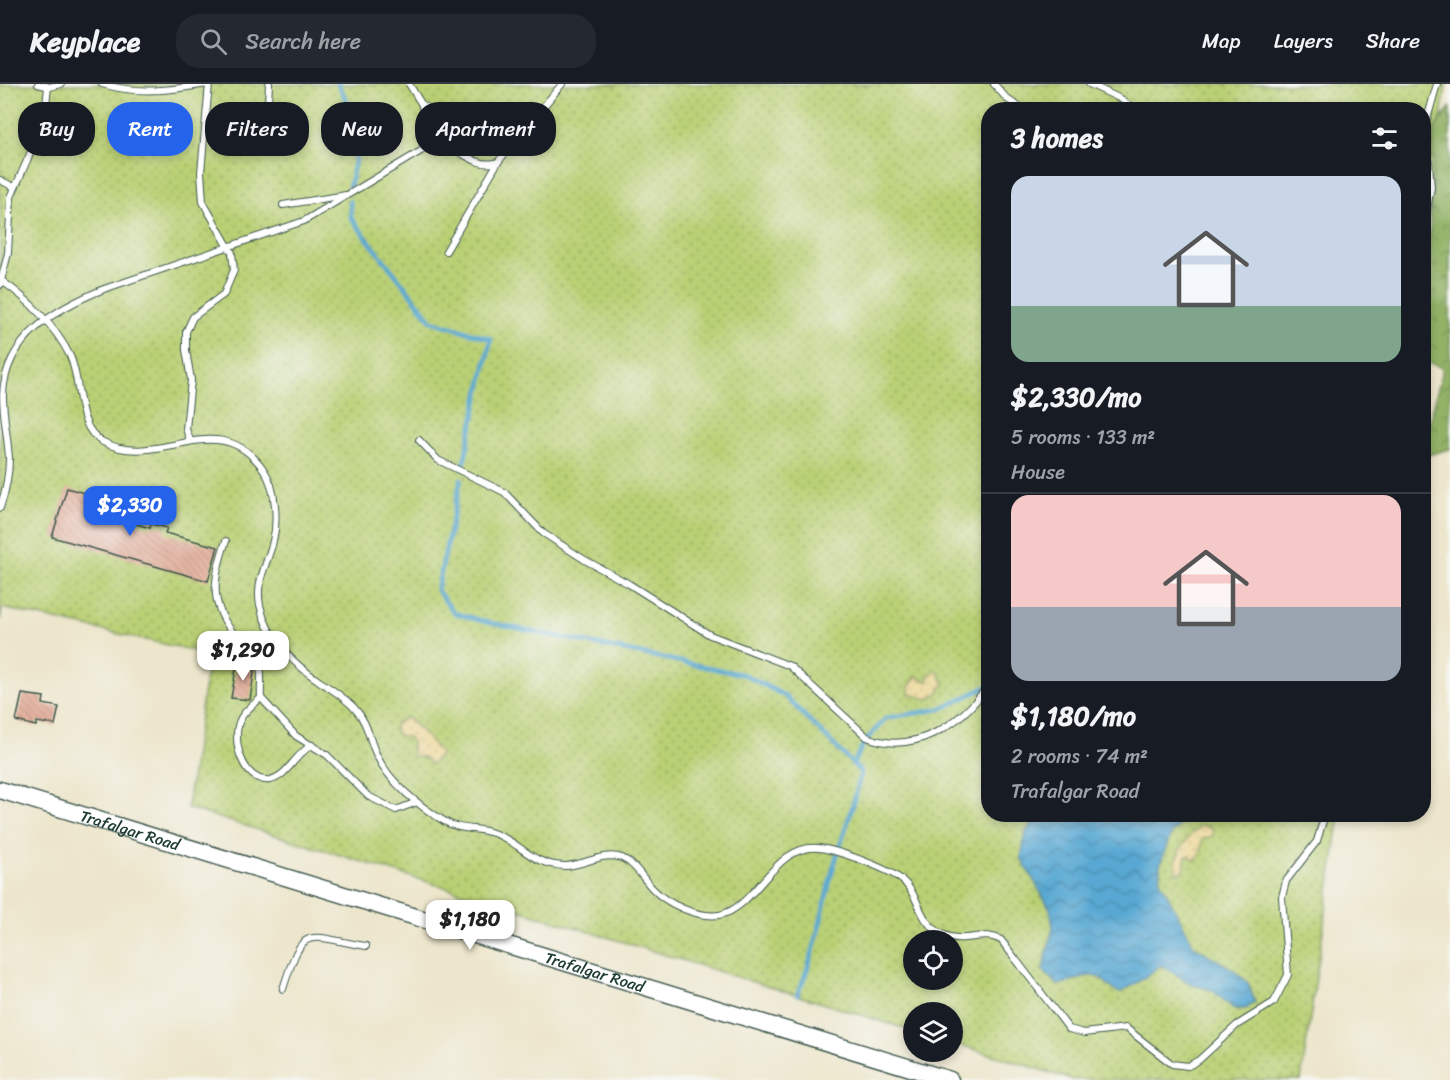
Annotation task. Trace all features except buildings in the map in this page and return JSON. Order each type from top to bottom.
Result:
[{"type":"main road","name":"Trafalgar Road","points":[[0,790],[950,1080]]},
{"type":"lane","points":[[38,84],[48,87],[61,84]]},
{"type":"lane","points":[[102,84],[157,92],[209,84],[201,172],[203,202],[229,247],[234,270],[229,286],[217,300],[193,317],[186,332],[186,350],[191,380],[186,429],[190,440]]},
{"type":"lane","points":[[268,102],[269,84]]},
{"type":"lane","points":[[409,84],[420,102]]},
{"type":"lane","points":[[446,251],[498,162],[562,84]]},
{"type":"lane","points":[[994,84],[1012,102]]},
{"type":"lane","points":[[1089,84],[1125,102]]},
{"type":"lane","points":[[1431,105],[1437,84]]},
{"type":"lane","points":[[48,87],[44,122],[14,187],[10,205],[6,268],[1,283],[21,295],[44,320],[72,359],[86,421],[98,440],[124,450],[140,452],[190,440],[230,442],[248,453],[265,471],[273,494],[275,524],[273,542],[259,583],[260,605],[267,625],[278,643],[297,664],[342,696],[360,714],[383,767],[417,802],[454,827],[501,836],[526,855],[570,866],[603,858],[620,857],[632,865],[652,889],[671,903],[708,915],[721,915],[732,910],[784,860],[808,848],[822,848],[887,870],[905,882],[918,911],[940,932],[960,939],[989,935],[1001,940],[1069,1029],[1084,1034],[1126,1028],[1172,1064],[1181,1067],[1199,1060],[1237,1025],[1266,1008],[1280,995],[1288,975],[1282,897],[1292,869],[1317,841],[1323,822]]},
{"type":"lane","points":[[0,508],[9,460],[3,393],[10,366],[19,347],[44,320],[73,302],[104,289],[304,221],[415,155]]},
{"type":"lane","points":[[466,156],[488,165],[498,162]]},
{"type":"lane","points":[[0,180],[14,187]]},
{"type":"lane","points":[[284,205],[350,194]]},
{"type":"lane","points":[[419,440],[438,460],[504,492],[543,532],[585,560],[630,584],[710,634],[790,666],[867,737],[889,743],[940,731],[969,711],[981,695]]},
{"type":"lane","points":[[226,541],[214,576],[215,594],[220,612],[228,626],[258,658],[262,673],[261,698],[241,717],[238,728],[241,758],[252,774],[267,780],[276,778],[302,750],[312,745]]},
{"type":"lane","points":[[261,698],[296,736],[327,755],[368,796],[396,810],[417,802]]},
{"type":"lane","points":[[283,988],[290,963],[300,944],[313,937],[366,946]]},
{"type":"green space","points":[[0,84],[1446,84],[1431,188],[1431,102],[981,102],[981,822],[1339,822],[1301,1080],[1074,1080],[963,1046],[963,1002],[903,1002],[903,1028],[187,808],[209,654],[2,608],[0,621]]},
{"type":"green space","points":[[1450,107],[1450,449],[1431,454],[1431,415],[1443,368],[1431,364],[1431,201],[1434,129]]},
{"type":"sand","points":[[938,671],[944,685],[937,694],[928,699],[910,694],[909,687],[916,676],[928,682],[930,674]]},
{"type":"sand","points":[[406,718],[441,754],[432,764],[423,757],[412,756],[412,742],[408,737],[398,736],[395,730],[396,723]]},
{"type":"sand","points":[[1202,825],[1212,828],[1213,836],[1202,839],[1199,856],[1194,860],[1186,856],[1184,871],[1177,873],[1176,860],[1182,846]]},
{"type":"water","points":[[1033,822],[1182,822],[1171,834],[1160,865],[1160,880],[1194,946],[1234,970],[1248,983],[1255,1002],[1246,1009],[1234,1009],[1212,990],[1193,985],[1161,965],[1120,993],[1096,976],[1057,985],[1043,970],[1053,927],[1050,909],[1021,858],[1026,832]]},
{"type":"waterway","points":[[338,84],[362,131],[349,187]]},
{"type":"waterway","points":[[350,201],[351,218],[432,321],[491,339],[463,467]]},
{"type":"waterway","points":[[461,479],[437,590],[454,613],[486,622],[745,675],[785,696],[861,772],[834,865],[814,947],[797,995]]},
{"type":"waterway","points":[[853,764],[864,743],[886,718],[941,709],[981,689]]}]
